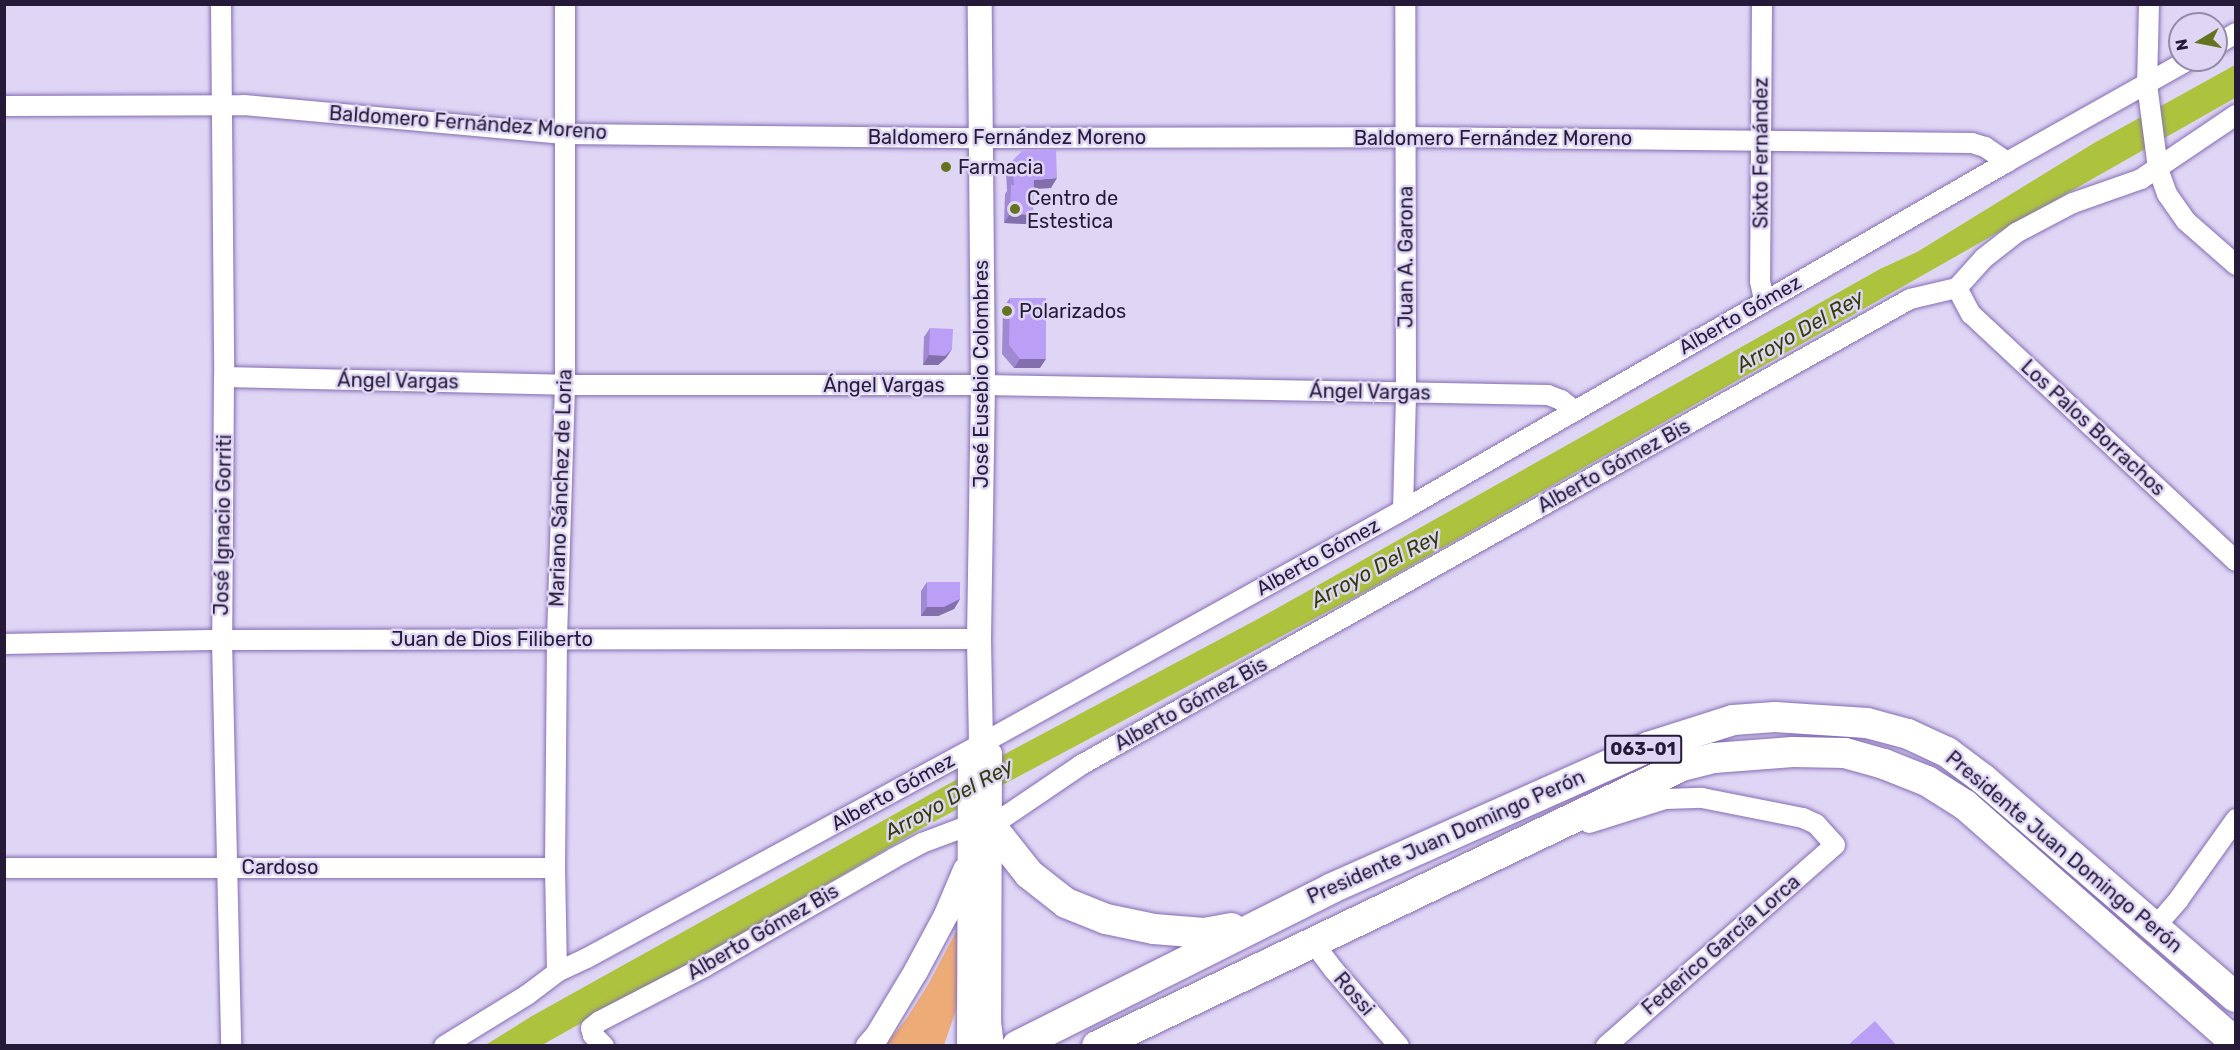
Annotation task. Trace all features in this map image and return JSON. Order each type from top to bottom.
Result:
[{"type":"main road","name":"Presidente Juan Domingo Perón","points":[[1017,1046],[1259,923],[1648,747],[1733,720],[1775,717],[1867,723],[1908,734],[1947,752],[1983,779],[2235,997]]},
{"type":"main road","name":"Presidente Juan Domingo Perón","points":[[1097,1046],[1500,851],[1682,766],[1714,758],[1753,754],[1845,753],[1884,764],[1927,781],[1965,805],[2235,1043]]},
{"type":"main road","points":[[980,816],[1029,874],[1066,903],[1106,919],[1154,929],[1196,933],[1259,923]]},
{"type":"street","name":"José Ignacio Gorriti","points":[[221,4],[224,377],[222,640],[231,1046]]},
{"type":"street","name":"Mariano Sánchez de Loria","points":[[557,972],[555,868],[557,639],[565,385],[565,4]]},
{"type":"street","name":"José Eusebio Colombres","points":[[980,4],[979,138],[983,385],[979,639],[980,816],[992,1046]]},
{"type":"street","name":"Juan A. Garona","points":[[1403,510],[1406,393],[1405,4]]},
{"type":"street","name":"Sixto Fernández","points":[[1762,4],[1760,281],[1764,300]]},
{"type":"street","points":[[2149,4],[2147,84],[2158,168],[2167,194],[2186,222],[2235,265]]},
{"type":"street","name":"Alberto Gómez","points":[[444,1046],[527,995],[557,972],[980,754],[1764,300],[2168,72]]},
{"type":"street","name":"Baldomero Fernández Moreno","points":[[4,106],[221,105],[564,134],[979,138],[1406,137],[1972,143],[1985,147],[2007,162]]},
{"type":"street","points":[[1957,288],[1984,258],[2016,233],[2073,203],[2141,179],[2235,115]]},
{"type":"street","name":"Los Palos Borrachos","points":[[1957,288],[1971,314],[2235,561]]},
{"type":"street","name":"Alberto Gómez Bis","points":[[604,1046],[593,1035],[591,1028],[600,1021],[704,967],[922,843],[1081,765],[1910,299],[1957,288]]},
{"type":"street","name":"Ángel Vargas","points":[[224,377],[565,385],[983,385],[1548,395],[1561,400],[1575,411]]},
{"type":"street","name":"Juan de Dios Filiberto","points":[[4,644],[222,640],[979,639]]},
{"type":"street","name":"Federico García Lorca","points":[[1500,851],[1665,799],[1682,798],[1702,798],[1803,818],[1816,824],[1835,845],[1606,1046]]},
{"type":"street","name":"José Eusebio Colombres","points":[[969,1046],[969,859],[980,816]]},
{"type":"street","points":[[2155,927],[2179,899],[2235,819]]},
{"type":"street","points":[[868,1046],[877,1036],[931,943],[946,915],[969,859]]},
{"type":"street","name":"Cardoso","points":[[4,868],[227,866],[555,868]]},
{"type":"street","name":"Rossi","points":[[1312,941],[1399,1046]]},
{"type":"shaded area","points":[[961,922],[956,1010],[944,1045],[885,1046],[907,1018],[929,983]]},
{"type":"water","name":"Arroyo Del Rey","points":[[2235,65],[2235,98],[1368,590],[922,828],[764,921],[542,1045],[484,1046],[532,1016],[954,781],[1256,620],[1880,269],[1917,252],[2094,143],[2222,72],[2228,72],[2228,69]]},
{"type":"building","points":[[1056,150],[1057,178],[1034,180],[1033,215],[1010,214],[1011,185],[1014,185],[1012,161],[1022,151]]},
{"type":"building","points":[[1010,298],[1046,298],[1046,359],[1020,359],[1009,345]]},
{"type":"building","points":[[930,328],[953,329],[952,349],[945,356],[929,355]]},
{"type":"building","points":[[927,582],[960,582],[960,599],[944,607],[927,607]]},
{"type":"building","points":[[1875,1021],[1897,1046],[1847,1046]]},
{"type":"place","name":"Farmacia","points":[[946,167]]},
{"type":"place","name":"Centro de Estestica","points":[[1015,209]]},
{"type":"place","name":"Polarizados","points":[[1007,311]]}]
